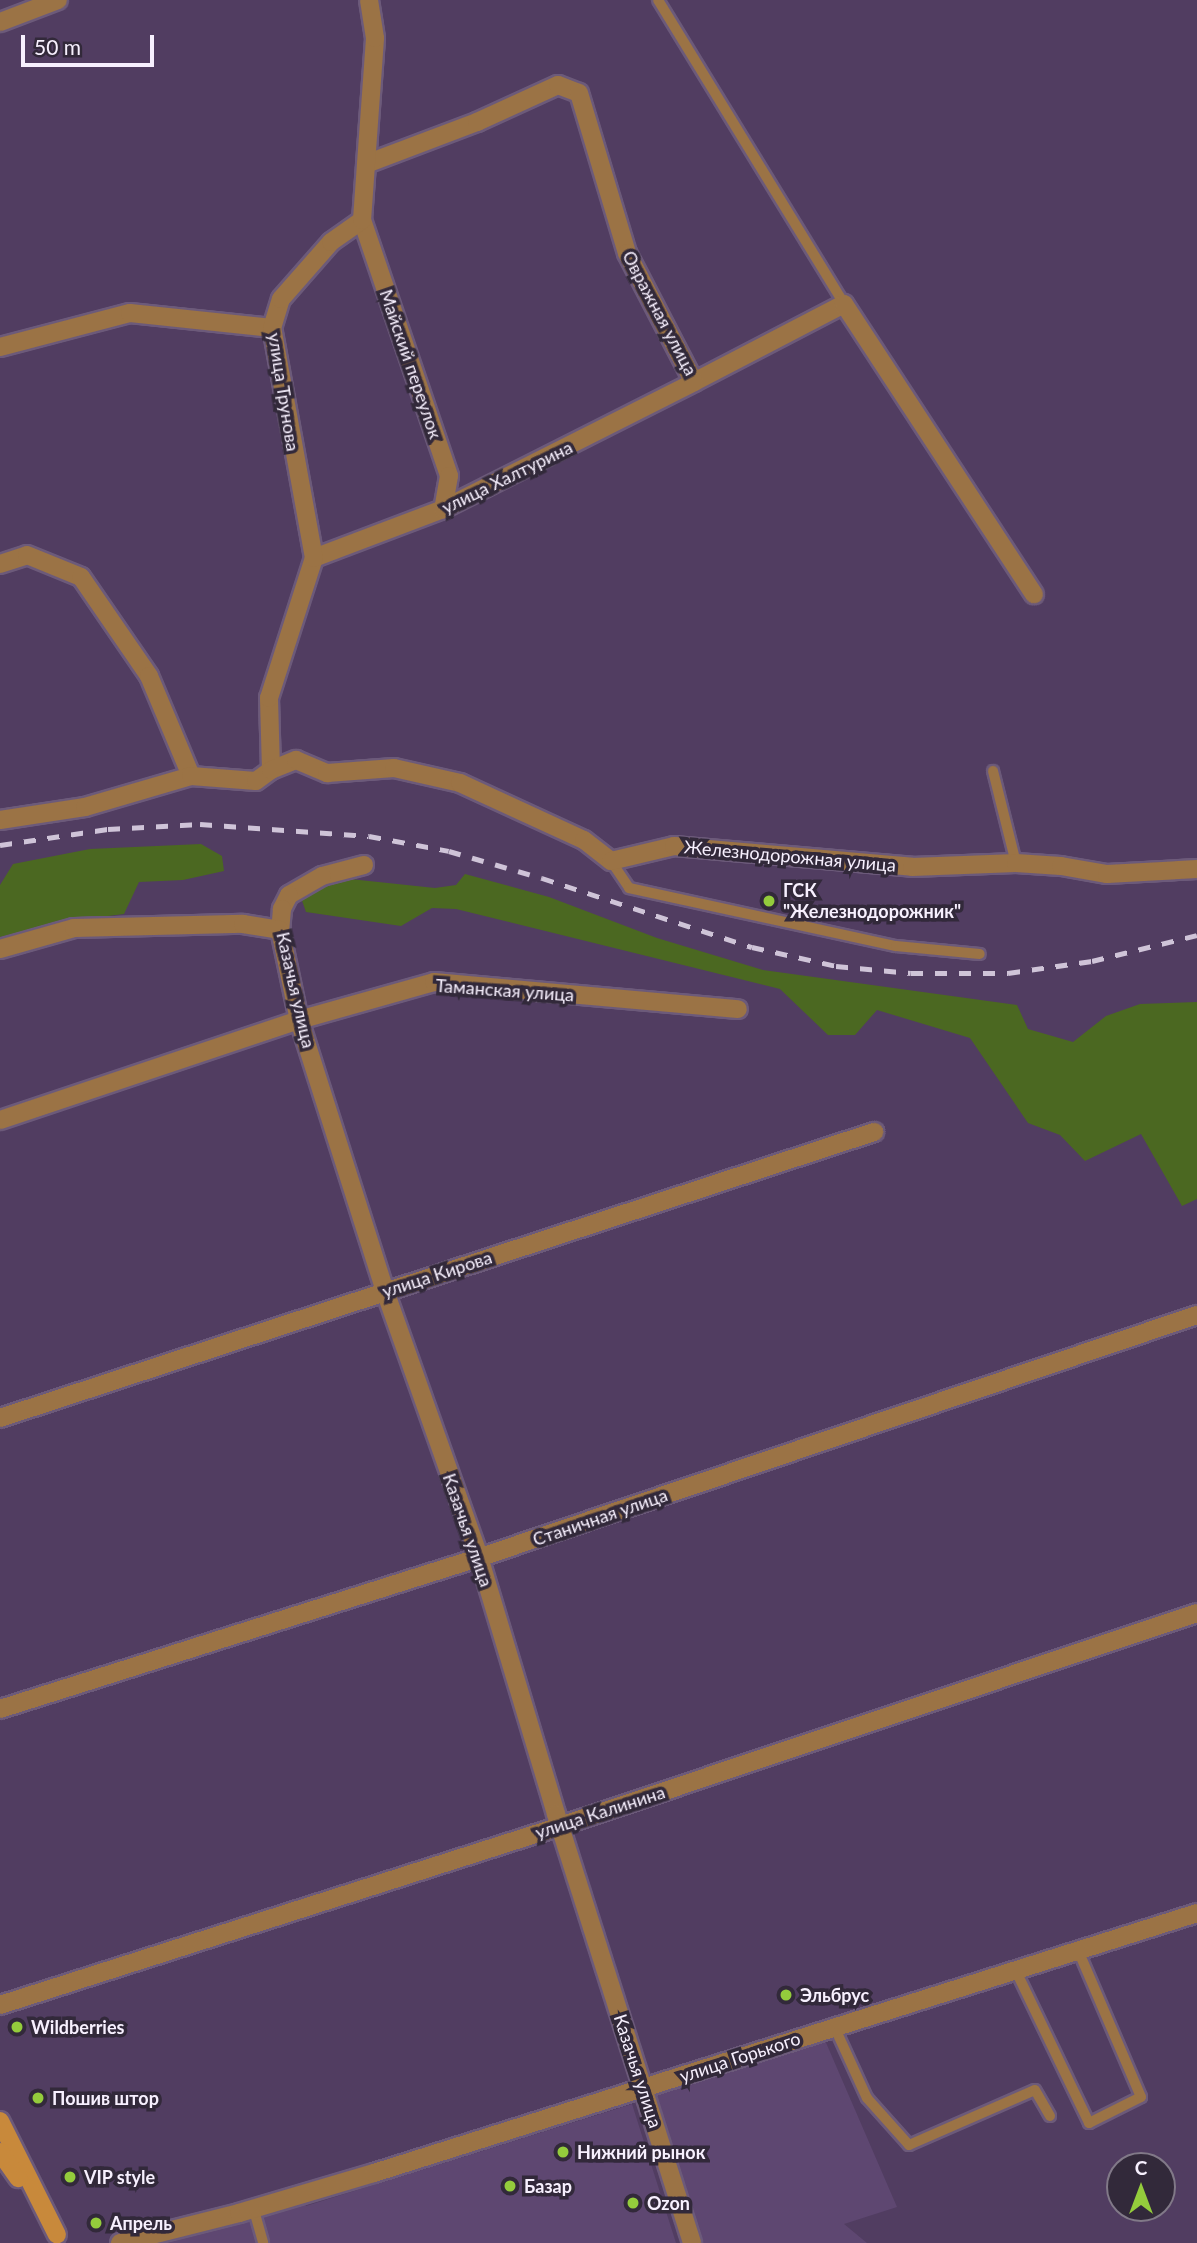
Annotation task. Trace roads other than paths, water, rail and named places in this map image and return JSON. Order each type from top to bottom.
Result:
[{"type":"main road","points":[[0,2121],[60,2239]]},
{"type":"main road","points":[[0,2152],[60,2239]]},
{"type":"street","points":[[0,22],[58,0]]},
{"type":"street","points":[[362,220],[375,38],[369,0]]},
{"type":"street","name":"Овражная улица","points":[[366,164],[477,122],[558,85],[579,93],[627,253],[694,382],[844,304]]},
{"type":"street","name":"улица Трунова","points":[[271,769],[269,698],[314,558],[272,328],[281,299],[331,242],[362,220]]},
{"type":"street","name":"Майский переулок","points":[[362,220],[449,476],[443,509]]},
{"type":"street","points":[[844,304],[1034,594]]},
{"type":"street","points":[[0,347],[130,313],[272,328]]},
{"type":"street","name":"улица Халтурина","points":[[314,558],[443,509],[694,382]]},
{"type":"street","points":[[0,564],[27,555],[81,577],[149,676],[191,776]]},
{"type":"street","points":[[270,741],[296,760],[327,773],[394,768],[460,783],[584,840],[611,861]]},
{"type":"street","points":[[0,820],[85,807],[191,776],[256,781],[271,769],[296,760]]},
{"type":"street","name":"Железнодорожная улица","points":[[611,861],[674,846],[912,867],[1016,863],[1061,866],[1107,874],[1197,869]]},
{"type":"street","name":"Казачья улица","points":[[364,866],[323,876],[289,895],[282,909],[280,930],[299,1020],[385,1291],[480,1557],[560,1826],[692,2243]]},
{"type":"street","points":[[0,950],[74,928],[243,924],[280,930]]},
{"type":"street","name":"Таманская улица","points":[[0,1120],[299,1020],[434,982],[738,1009]]},
{"type":"street","name":"улица Кирова","points":[[0,1418],[874,1132]]},
{"type":"street","name":"Станичная улица","points":[[0,1709],[480,1557],[1197,1315]]},
{"type":"street","name":"улица Калинина","points":[[0,2005],[560,1826],[1197,1613]]},
{"type":"street","name":"улица Горького","points":[[120,2243],[253,2207],[644,2088],[1197,1913]]},
{"type":"lane","points":[[658,0],[844,304]]},
{"type":"lane","points":[[993,771],[1016,863]]},
{"type":"lane","points":[[611,861],[629,888],[896,946],[980,954]]},
{"type":"lane","points":[[1015,1969],[1088,2123],[1141,2097],[1078,1950]]},
{"type":"lane","points":[[834,2026],[867,2098],[909,2145],[1035,2090],[1050,2116]]},
{"type":"lane","points":[[253,2207],[263,2243]]},
{"type":"railway","points":[[0,845],[108,829],[200,824],[369,836],[449,851],[542,878],[752,947],[836,966],[911,973],[1008,973],[1092,961],[1197,935]]},
{"type":"place","name":"ГСК \"Железнодорожник\"","points":[[769,901]]},
{"type":"place","name":"Эльбрус","points":[[786,1995]]},
{"type":"place","name":"Wildberries","points":[[17,2027]]},
{"type":"place","name":"Пошив штор","points":[[38,2098]]},
{"type":"place","name":"Нижний рынок","points":[[563,2152]]},
{"type":"place","name":"VIP style","points":[[70,2177]]},
{"type":"place","name":"Базар","points":[[510,2186]]},
{"type":"place","name":"Ozon","points":[[633,2203]]},
{"type":"place","name":"Апрель","points":[[96,2223]]}]
